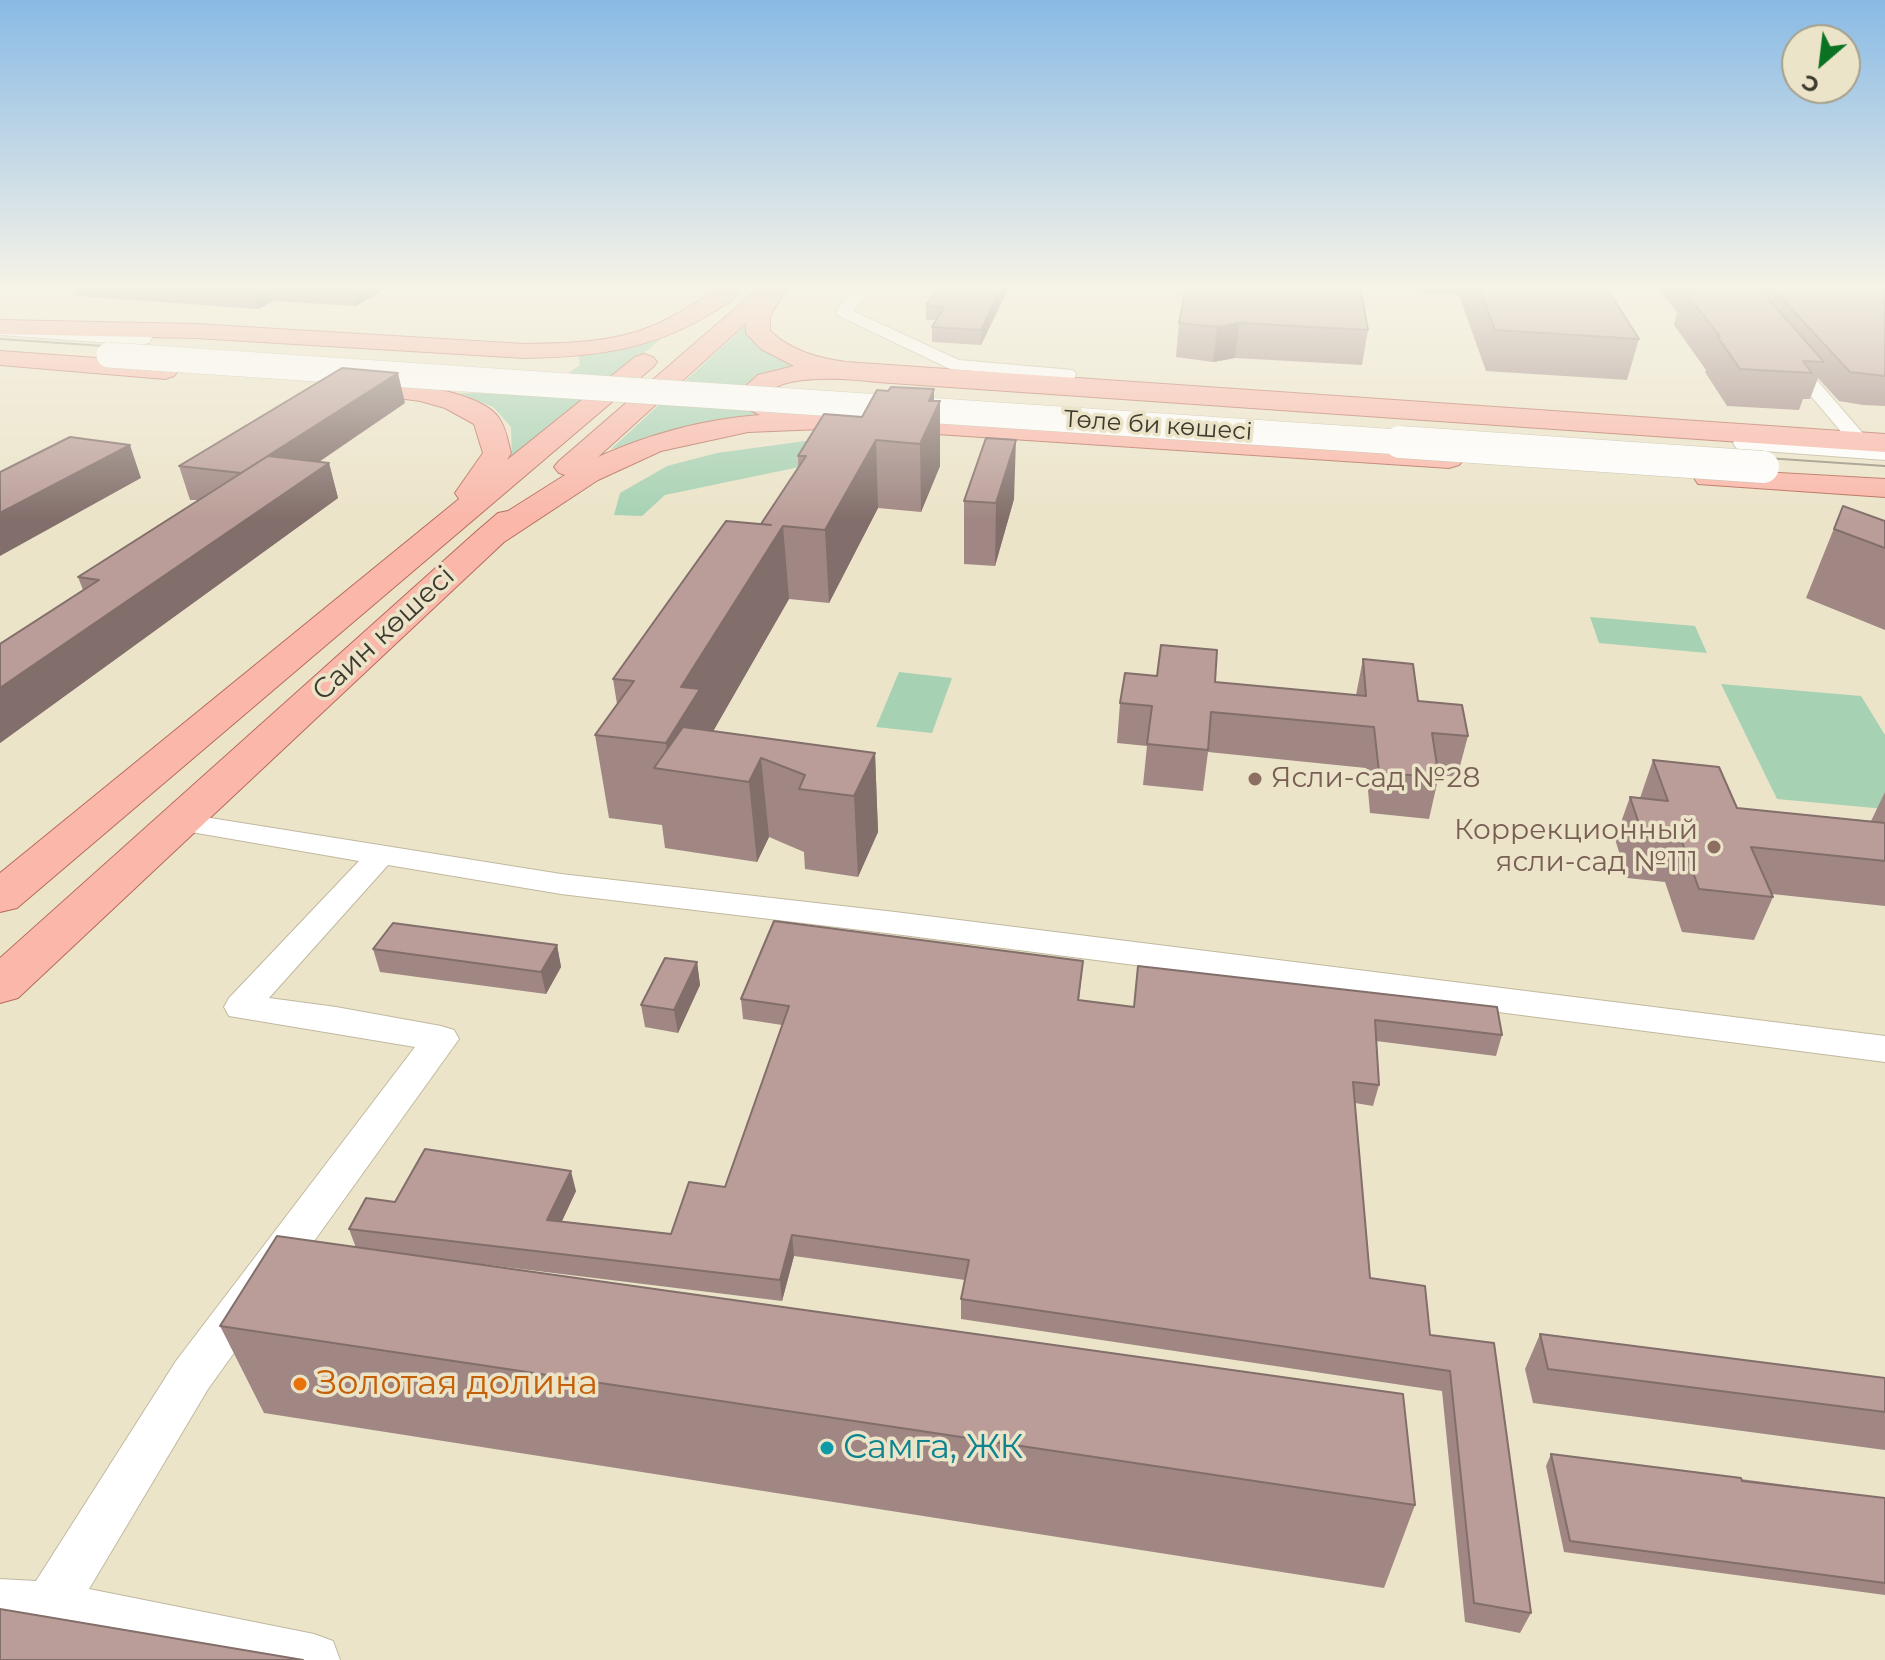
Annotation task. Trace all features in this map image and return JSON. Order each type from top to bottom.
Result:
[{"type":"main road","points":[[91,364],[502,390],[553,379],[563,370],[564,364]]},
{"type":"main road","name":"Төле би көшесі","points":[[265,364],[1755,455],[1874,446]]},
{"type":"main road","name":"Төле би көшесі","points":[[505,364],[1755,455],[1885,477]]},
{"type":"main road","name":"Саин көшесі","points":[[0,897],[641,364]]},
{"type":"main road","name":"Саин көшесі","points":[[0,986],[488,538],[686,364]]},
{"type":"main road","points":[[817,364],[877,374],[1874,446]]},
{"type":"main road","points":[[877,374],[792,374],[772,379],[751,393],[753,401],[766,408],[828,419],[1885,488]]},
{"type":"main road","points":[[337,382],[422,393],[454,402],[487,420],[497,453],[485,475],[435,534]]},
{"type":"main road","points":[[488,538],[592,473],[650,445],[745,424],[828,419]]},
{"type":"street","points":[[955,364],[1067,374],[1063,387]]},
{"type":"street","points":[[1795,364],[1874,446]]},
{"type":"street","points":[[179,822],[561,884],[895,923],[1885,1049]]},
{"type":"street","points":[[314,1660],[24,1606],[441,1039],[336,1019],[241,1007],[381,855]]},
{"type":"green space","points":[[630,364],[512,461],[511,427],[493,407],[459,393],[508,392],[537,387],[566,375],[580,365]]},
{"type":"green space","points":[[703,364],[805,364],[813,369],[765,376],[780,416],[677,432],[611,449]]},
{"type":"green space","points":[[820,439],[804,466],[665,495],[642,516],[614,515],[620,493],[667,466],[717,453]]},
{"type":"green space","points":[[1590,617],[1695,626],[1707,653],[1599,643]]},
{"type":"green space","points":[[899,672],[952,678],[932,733],[876,727]]},
{"type":"green space","points":[[1721,684],[1861,696],[1885,735],[1885,809],[1777,799]]},
{"type":"building","points":[[1737,364],[1806,364],[1812,373],[1740,369]]},
{"type":"building","points":[[1843,364],[1885,364],[1885,376],[1850,372]]},
{"type":"building","points":[[342,368],[398,373],[241,473],[179,466]]},
{"type":"building","points":[[891,387],[934,389],[929,401],[940,401],[920,444],[876,440],[825,530],[783,526],[681,687],[700,689],[666,743],[595,735],[634,681],[613,679],[726,521],[771,525],[761,524],[806,456],[798,456],[824,414],[862,417],[877,390],[888,391]]},
{"type":"building","points":[[70,437],[130,445],[0,513],[0,472]]},
{"type":"building","points":[[986,438],[1016,440],[996,503],[964,501]]},
{"type":"building","points":[[268,456],[329,463],[0,688],[0,644],[99,580],[78,577]]},
{"type":"building","points":[[1843,506],[1885,521],[1885,548],[1834,529]]},
{"type":"building","points":[[1161,645],[1217,650],[1215,682],[1366,696],[1363,659],[1413,664],[1418,701],[1462,705],[1468,736],[1432,733],[1439,778],[1379,772],[1374,727],[1211,712],[1208,750],[1147,744],[1152,706],[1120,703],[1125,673],[1157,676]]},
{"type":"building","points":[[683,727],[875,753],[854,796],[799,789],[805,775],[761,758],[749,782],[654,768]]},
{"type":"building","points":[[1653,760],[1719,767],[1737,808],[1885,823],[1885,861],[1751,847],[1773,897],[1699,889],[1681,839],[1643,836],[1630,797],[1668,801]]},
{"type":"building","points":[[774,921],[1083,961],[1078,1000],[1134,1007],[1138,966],[1497,1007],[1502,1035],[1375,1020],[1379,1085],[1353,1082],[1370,1278],[1425,1286],[1430,1335],[1494,1343],[1531,1613],[1474,1603],[1450,1371],[961,1299],[969,1260],[792,1235],[780,1280],[349,1229],[366,1198],[395,1202],[425,1149],[571,1171],[547,1220],[671,1234],[689,1182],[725,1187],[789,1006],[741,999]]},
{"type":"building","points":[[393,923],[557,945],[541,972],[373,949]]},
{"type":"building","points":[[665,958],[697,962],[674,1010],[641,1005]]},
{"type":"building","points":[[277,1236],[1403,1394],[1415,1505],[220,1326]]},
{"type":"building","points":[[1540,1334],[1885,1378],[1885,1412],[1548,1369]]},
{"type":"building","points":[[1551,1454],[1885,1498],[1885,1583],[1570,1541]]},
{"type":"building","points":[[0,1609],[303,1660],[0,1660]]},
{"type":"tram line","points":[[378,364],[1885,466]]},
{"type":"place","name":"Ясли-сад №28","points":[[1255,779]]},
{"type":"place","name":"Коррекционный ясли-сад №111","points":[[1714,847]]},
{"type":"place","name":"Золотая долина","points":[[300,1384]]},
{"type":"place","name":"Самга, ЖК","points":[[827,1448]]}]
